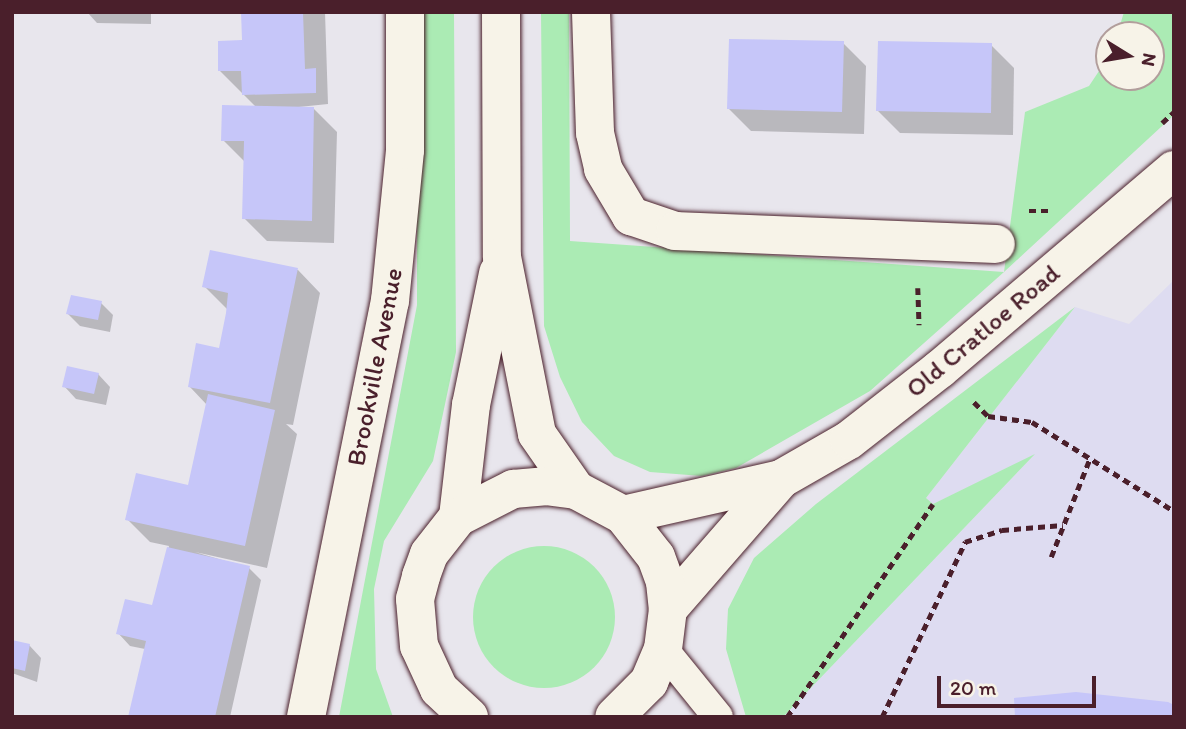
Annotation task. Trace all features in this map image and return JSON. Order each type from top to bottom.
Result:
[{"type":"street","name":"Brookville Avenue","points":[[306,717],[399,234],[405,12]]},
{"type":"street","points":[[501,12],[502,257],[537,434],[576,490]]},
{"type":"street","points":[[592,12],[595,133],[603,169],[631,216],[675,231],[996,244]]},
{"type":"street","name":"Old Cratloe Road","points":[[622,515],[781,480],[849,440],[940,369],[1174,170]]},
{"type":"street","points":[[458,517],[471,405],[502,257]]},
{"type":"street","name":"Old Cratloe Road","points":[[668,609],[781,480]]},
{"type":"street","points":[[469,717],[438,703],[419,646],[415,599],[429,554],[458,517],[513,489],[545,486],[576,490],[622,515],[656,557],[668,609],[663,649],[649,682],[614,717]]},
{"type":"lane","points":[[663,649],[718,717]]},
{"type":"path","points":[[1154,130],[1174,112]]},
{"type":"path","points":[[1020,211],[1056,211]]},
{"type":"path","points":[[917,242],[919,332],[940,369],[988,416],[1032,422],[1174,511]]},
{"type":"path","points":[[1051,557],[1090,458]]},
{"type":"path","points":[[787,717],[933,504]]},
{"type":"path","points":[[882,717],[965,542],[1002,530],[1063,525]]},
{"type":"shaded area","points":[[1174,280],[1174,717],[783,717],[1033,456],[933,504],[926,498],[1075,307],[1129,324]]},
{"type":"green space","points":[[417,12],[454,12],[456,352],[433,461],[384,541],[374,589],[376,669],[393,717],[339,717],[417,305]]},
{"type":"green space","points":[[541,12],[569,12],[570,241],[1004,272],[870,391],[736,468],[702,476],[650,472],[614,456],[582,422],[560,377],[544,326]]},
{"type":"green space","points":[[1124,12],[1174,12],[1174,115],[1004,272],[1025,112],[1089,86],[1095,77],[1095,91],[1165,91],[1165,21],[1121,21]]},
{"type":"green space","points":[[1075,307],[926,498],[933,504],[1035,454],[783,717],[746,717],[726,649],[728,609],[754,558],[816,504]]},
{"type":"green space","points":[[544,546],[571,551],[594,567],[610,590],[615,617],[610,644],[594,667],[571,683],[544,688],[517,683],[494,667],[478,644],[473,617],[478,590],[494,567],[517,551]]},
{"type":"building","points":[[241,12],[303,12],[305,69],[316,68],[316,93],[242,95],[241,71],[218,71],[218,41],[242,40]]},
{"type":"building","points":[[729,39],[844,41],[842,112],[727,109]]},
{"type":"building","points":[[878,41],[992,43],[991,113],[876,111]]},
{"type":"building","points":[[222,105],[314,107],[312,221],[242,219],[244,141],[221,141]]},
{"type":"building","points":[[210,250],[298,268],[270,403],[188,387],[196,343],[219,348],[226,313],[228,293],[202,287]]},
{"type":"building","points":[[71,295],[102,301],[98,320],[66,314]]},
{"type":"building","points":[[67,366],[99,373],[94,394],[62,387]]},
{"type":"building","points":[[208,394],[275,410],[245,546],[125,520],[136,473],[188,485]]},
{"type":"building","points":[[167,547],[250,566],[215,717],[128,717],[146,641],[116,634],[125,599],[152,605]]},
{"type":"building","points":[[12,640],[30,644],[25,671],[12,668]]},
{"type":"building","points":[[1076,692],[1168,702],[1174,705],[1174,717],[1015,717],[1014,698]]}]
